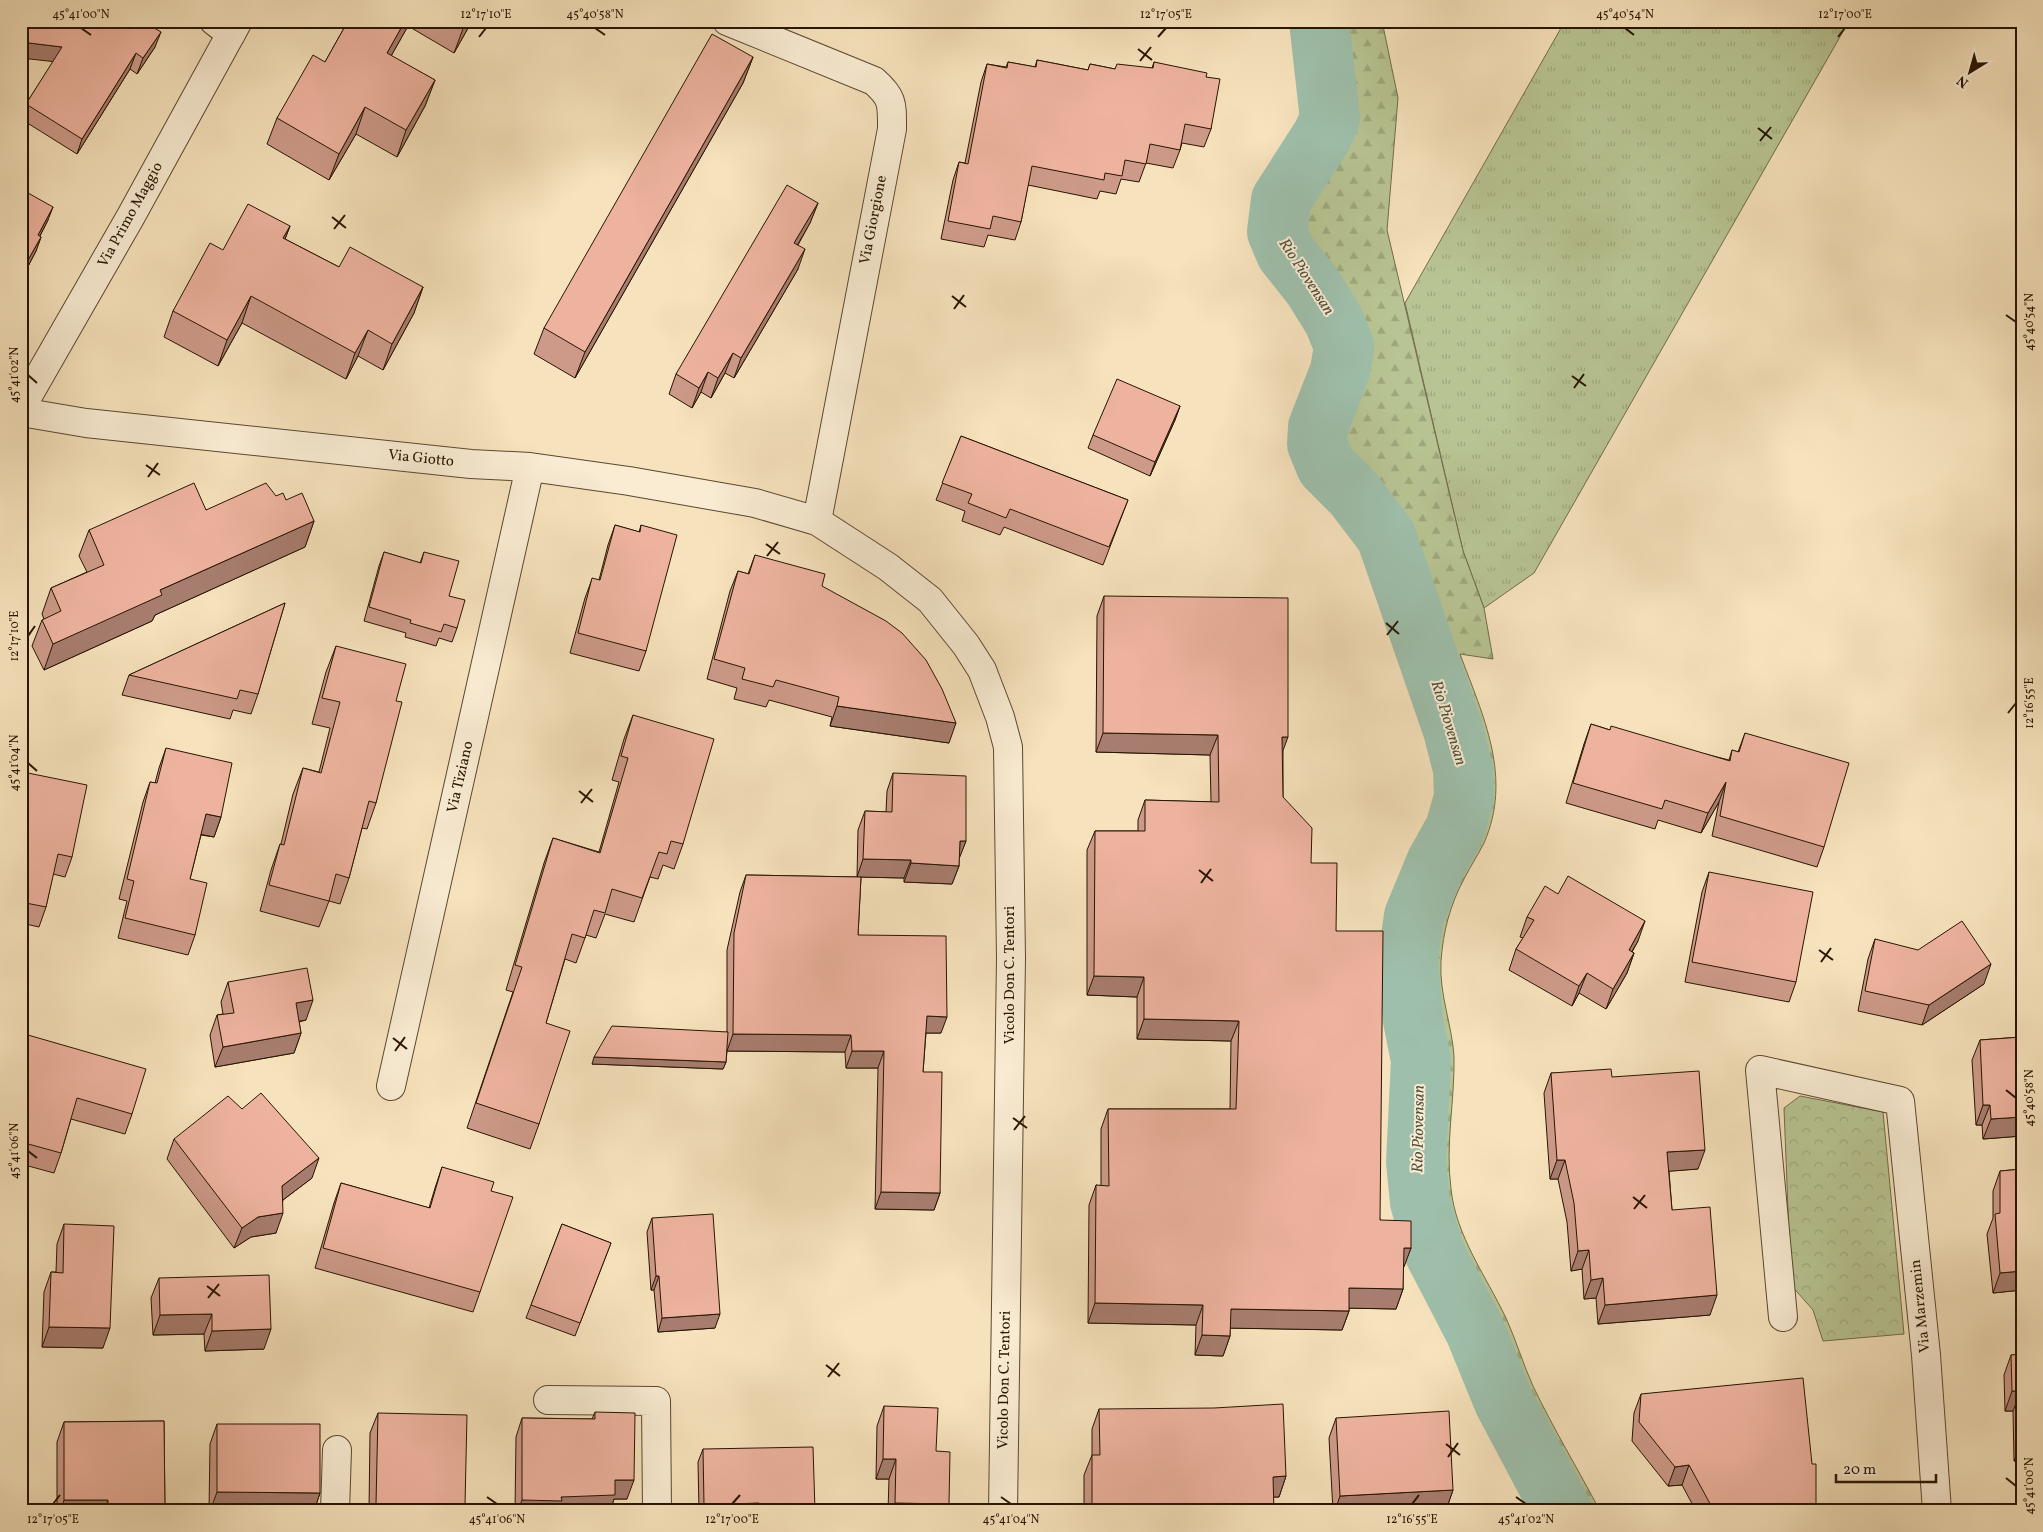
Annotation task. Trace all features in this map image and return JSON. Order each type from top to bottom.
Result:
[{"type":"street","name":"Via Giorgione","points":[[727,21],[874,81],[889,94],[892,111],[892,129],[817,521]]},
{"type":"street","name":"Via Primo Maggio","points":[[21,408],[131,216],[228,26]]},
{"type":"street","name":"Via Giotto","points":[[21,412],[96,424],[471,464],[530,468],[629,481],[755,503],[817,521]]},
{"type":"street","name":"Via Tiziano","points":[[391,1086],[530,468]]},
{"type":"street","name":"Vicolo Don C. Tentori","points":[[817,521],[888,567],[930,600],[966,645],[982,670],[1000,717],[1008,747],[1011,958],[1003,1511]]},
{"type":"street","name":"Via Marzemin","points":[[1783,1317],[1760,1070],[1900,1101],[1926,1354],[1937,1511]]},
{"type":"street","points":[[548,1400],[656,1402],[657,1511]]},
{"type":"street","points":[[335,1511],[337,1450]]},
{"type":"green space","points":[[1296,21],[1382,21],[1398,98],[1387,230],[1463,551],[1484,608],[1493,659],[1460,654],[1478,700],[1492,747],[1496,794],[1492,818],[1484,843],[1466,874],[1451,909],[1445,929],[1442,950],[1442,985],[1454,1056],[1449,1155],[1451,1189],[1454,1206],[1465,1239],[1506,1318],[1533,1386],[1600,1511],[1537,1511],[1483,1410],[1455,1342],[1413,1261],[1395,1201],[1393,1150],[1398,1059],[1389,1017],[1384,962],[1391,908],[1412,856],[1431,823],[1438,803],[1441,770],[1438,753],[1387,615],[1378,575],[1369,553],[1361,540],[1304,475],[1292,447],[1291,437],[1294,417],[1320,357],[1320,345],[1312,328],[1259,253],[1252,235],[1252,216],[1263,179],[1284,145],[1307,114]]},
{"type":"green space","points":[[1565,21],[1849,21],[1534,573],[1484,608],[1463,551],[1405,303]]},
{"type":"green space","points":[[1800,1096],[1883,1112],[1904,1334],[1823,1341],[1813,1310],[1791,1285],[1784,1108]]},
{"type":"building","points":[[21,21],[154,21],[151,26],[161,32],[143,58],[136,53],[82,139],[26,104],[62,47],[21,42]]},
{"type":"building","points":[[348,21],[405,21],[387,53],[435,80],[406,130],[365,107],[339,154],[277,118],[313,55],[325,62]]},
{"type":"building","points":[[455,21],[467,21],[464,26]]},
{"type":"building","points":[[712,34],[753,57],[585,352],[544,328]]},
{"type":"building","points":[[1037,60],[1088,70],[1090,64],[1115,69],[1117,64],[1153,68],[1154,62],[1207,73],[1206,77],[1220,79],[1211,129],[1185,124],[1180,150],[1150,144],[1146,164],[1125,160],[1122,176],[1105,173],[1104,180],[1032,166],[1021,222],[993,216],[990,229],[948,221],[959,162],[968,164],[987,64],[1007,68],[1008,62],[1036,67]]},
{"type":"building","points":[[787,185],[818,203],[794,243],[805,249],[741,358],[733,353],[718,378],[708,372],[699,388],[676,374]]},
{"type":"building","points":[[21,189],[53,207],[38,235],[41,237],[28,260],[21,256]]},
{"type":"building","points":[[248,204],[290,226],[283,238],[339,267],[350,247],[423,287],[392,344],[368,330],[355,353],[251,296],[227,340],[173,311],[210,243],[223,250]]},
{"type":"building","points":[[1117,379],[1180,406],[1155,462],[1093,435]]},
{"type":"building","points":[[961,436],[1128,500],[1109,547],[1010,509],[1006,518],[968,503],[972,494],[942,483]]},
{"type":"building","points":[[194,483],[206,510],[266,483],[276,496],[283,493],[286,500],[302,493],[314,521],[160,590],[162,595],[53,644],[42,620],[61,611],[51,588],[104,565],[89,530]]},
{"type":"building","points":[[615,525],[640,532],[641,525],[677,535],[646,651],[578,633],[592,578],[600,580]]},
{"type":"building","points":[[384,552],[421,563],[424,552],[459,561],[449,596],[465,600],[457,628],[444,624],[441,632],[410,623],[411,620],[369,607]]},
{"type":"building","points":[[755,555],[825,574],[822,586],[886,621],[902,633],[926,660],[942,689],[956,723],[837,706],[839,697],[776,680],[773,687],[742,679],[745,668],[714,659],[738,571],[749,574]]},
{"type":"building","points":[[1104,596],[1288,598],[1288,737],[1282,737],[1283,797],[1312,828],[1311,863],[1337,863],[1336,931],[1383,931],[1380,1220],[1411,1221],[1411,1248],[1404,1248],[1403,1289],[1349,1288],[1349,1311],[1231,1309],[1230,1336],[1202,1335],[1203,1305],[1095,1303],[1096,1185],[1109,1186],[1108,1109],[1236,1109],[1239,1021],[1144,1019],[1144,977],[1094,976],[1095,831],[1145,831],[1145,800],[1219,802],[1218,735],[1103,733]]},
{"type":"building","points":[[285,603],[258,694],[240,690],[237,699],[129,675]]},
{"type":"building","points":[[336,646],[406,664],[396,701],[402,702],[376,803],[369,801],[349,878],[336,874],[329,901],[269,885],[280,844],[284,845],[303,768],[321,773],[340,702],[322,698]]},
{"type":"building","points":[[633,715],[714,739],[683,844],[671,841],[667,854],[659,852],[642,898],[612,889],[605,913],[594,910],[585,938],[572,934],[546,1023],[570,1031],[539,1124],[476,1103],[522,967],[515,965],[553,838],[600,853],[628,758],[621,756]]},
{"type":"building","points":[[1591,724],[1610,730],[1611,726],[1730,761],[1732,750],[1739,752],[1745,733],[1849,763],[1824,847],[1720,816],[1726,782],[1708,813],[1665,800],[1662,809],[1573,783]]},
{"type":"building","points":[[166,748],[232,763],[221,817],[206,814],[190,879],[207,883],[195,935],[125,918],[134,881],[127,879],[150,782],[157,783]]},
{"type":"building","points":[[23,772],[87,785],[72,857],[58,854],[46,907],[21,902],[21,778]]},
{"type":"building","points":[[893,773],[966,776],[966,841],[960,841],[959,866],[911,863],[911,860],[863,859],[865,811],[892,812]]},
{"type":"building","points":[[1709,872],[1813,892],[1796,982],[1692,962]]},
{"type":"building","points":[[746,875],[861,877],[858,935],[946,936],[947,1017],[927,1016],[923,1072],[942,1072],[940,1193],[881,1192],[884,1051],[852,1051],[851,1035],[733,1034],[734,933]]},
{"type":"building","points":[[1568,876],[1645,921],[1629,950],[1634,953],[1613,989],[1587,973],[1579,986],[1516,949],[1534,920],[1527,917],[1545,886],[1558,894]]},
{"type":"building","points":[[1962,921],[1991,964],[1929,1005],[1865,991],[1875,939],[1918,950]]},
{"type":"building","points":[[307,968],[313,1000],[296,1003],[301,1033],[223,1047],[217,1015],[234,1013],[228,982]]},
{"type":"building","points":[[612,1026],[728,1032],[726,1062],[594,1057]]},
{"type":"building","points":[[21,1033],[146,1069],[132,1114],[77,1098],[61,1153],[21,1142]]},
{"type":"building","points":[[2022,1037],[2022,1117],[1991,1119],[1990,1105],[1983,1105],[1980,1040]]},
{"type":"building","points":[[1611,1069],[1612,1077],[1699,1071],[1705,1150],[1667,1152],[1672,1210],[1710,1207],[1717,1295],[1605,1305],[1603,1278],[1591,1280],[1589,1250],[1578,1251],[1574,1203],[1565,1160],[1557,1160],[1551,1073]]},
{"type":"building","points":[[261,1093],[319,1158],[282,1186],[283,1213],[258,1217],[242,1228],[174,1139],[228,1096],[242,1109]]},
{"type":"building","points":[[442,1167],[494,1182],[491,1191],[513,1197],[480,1292],[323,1248],[341,1183],[430,1208]]},
{"type":"building","points":[[2022,1169],[2022,1271],[2000,1273],[1995,1214],[2000,1213],[2000,1171]]},
{"type":"building","points":[[713,1214],[720,1314],[662,1318],[659,1276],[656,1276],[652,1218]]},
{"type":"building","points":[[64,1224],[114,1226],[110,1328],[49,1327],[51,1272],[63,1273]]},
{"type":"building","points":[[562,1224],[611,1243],[580,1323],[531,1305]]},
{"type":"building","points":[[269,1275],[271,1329],[212,1331],[212,1314],[160,1315],[159,1278]]},
{"type":"building","points":[[2022,1354],[2022,1440],[2021,1391],[2012,1391],[2011,1355]]},
{"type":"building","points":[[1803,1378],[1812,1464],[1816,1464],[1816,1511],[1714,1511],[1689,1465],[1675,1467],[1639,1422],[1641,1394]]},
{"type":"building","points":[[1283,1404],[1286,1476],[1273,1477],[1274,1511],[1092,1511],[1092,1455],[1100,1455],[1099,1409],[1214,1408]]},
{"type":"building","points":[[884,1406],[938,1408],[936,1451],[950,1452],[949,1504],[895,1503],[896,1459],[883,1459]]},
{"type":"building","points":[[1449,1411],[1453,1490],[1340,1496],[1336,1418]]},
{"type":"building","points":[[595,1412],[635,1413],[634,1480],[615,1480],[615,1495],[561,1497],[562,1501],[522,1500],[522,1418],[595,1419]]},
{"type":"building","points":[[378,1413],[467,1415],[465,1505],[376,1504]]},
{"type":"building","points":[[164,1421],[165,1510],[108,1511],[108,1500],[64,1500],[64,1422]]},
{"type":"building","points":[[217,1424],[320,1424],[320,1493],[217,1492]]},
{"type":"building","points":[[813,1447],[815,1511],[760,1511],[759,1503],[704,1505],[703,1449]]},
{"type":"building","points":[[1445,1507],[1511,1508],[1511,1511],[1445,1511]]},
{"type":"waterway","name":"Rio Piovensan","points":[[1319,21],[1330,119],[1322,136],[1281,200],[1277,232],[1286,253],[1313,287],[1334,321],[1344,346],[1340,371],[1318,427],[1317,444],[1326,466],[1354,494],[1386,536],[1453,730],[1463,769],[1464,797],[1455,829],[1436,863],[1414,916],[1408,958],[1413,1020],[1421,1060],[1416,1162],[1420,1202],[1434,1252],[1475,1331],[1504,1402],[1562,1511]]}]
